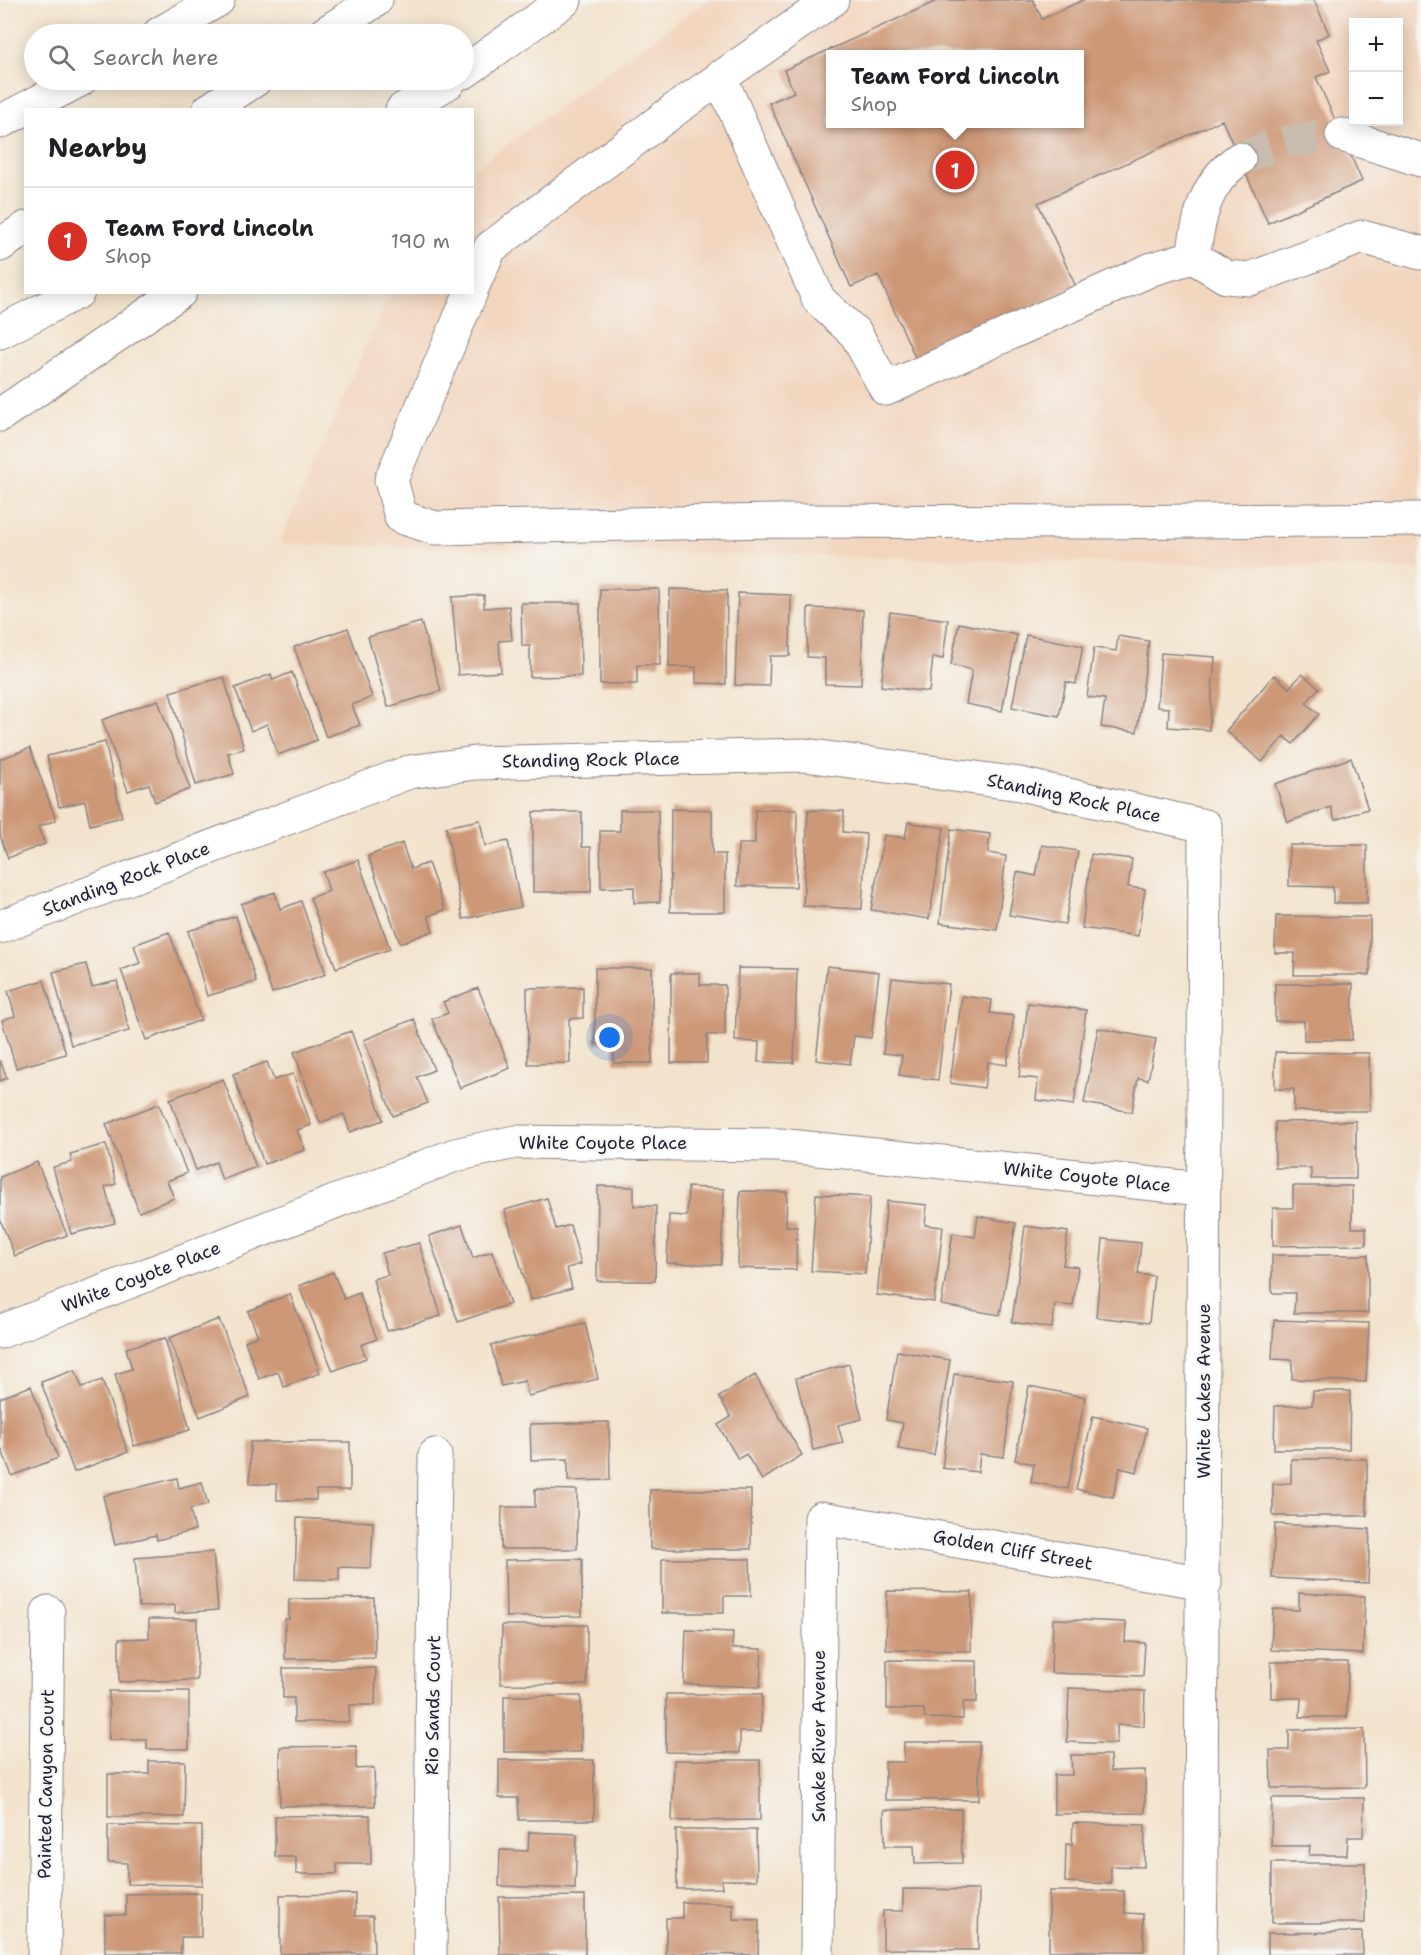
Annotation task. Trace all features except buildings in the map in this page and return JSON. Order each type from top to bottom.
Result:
[{"type":"main road","points":[[176,24],[218,0]]},
{"type":"main road","points":[[339,24],[376,0]]},
{"type":"main road","points":[[474,65],[565,0]]},
{"type":"main road","points":[[474,284],[490,248],[720,77],[832,0]]},
{"type":"main road","points":[[720,77],[819,300],[856,334],[886,389],[1152,269],[1193,257],[1226,277],[1251,279],[1362,237],[1421,253]]},
{"type":"main road","points":[[27,108],[61,90]]},
{"type":"main road","points":[[212,108],[240,90]]},
{"type":"main road","points":[[405,108],[435,90]]},
{"type":"main road","points":[[417,108],[440,90]]},
{"type":"main road","points":[[0,122],[24,109]]},
{"type":"main road","points":[[1342,135],[1421,160]]},
{"type":"main road","points":[[1193,257],[1205,199],[1214,181],[1239,159]]},
{"type":"main road","points":[[0,245],[24,229]]},
{"type":"main road","points":[[0,332],[74,294]]},
{"type":"main road","points":[[0,415],[177,294]]},
{"type":"main road","points":[[470,294],[391,480],[401,516],[435,528],[776,521],[1113,522],[1421,519]]},
{"type":"main road","name":"Standing Rock Place","points":[[0,927],[409,772],[475,763],[805,755],[1020,784],[1205,826]]},
{"type":"main road","name":"White Lakes Avenue","points":[[1200,1955],[1205,1582],[1202,1189],[1205,826]]},
{"type":"main road","name":"White Coyote Place","points":[[0,1332],[455,1155],[514,1142],[779,1145],[1202,1189]]},
{"type":"main road","name":"Rio Sands Court","points":[[430,1955],[435,1455]]},
{"type":"main road","name":"Golden Cliff Street","points":[[820,1518],[1205,1582]]},
{"type":"main road","name":"Snake River Avenue","points":[[817,1955],[820,1518]]},
{"type":"main road","name":"Painted Canyon Court","points":[[44,1955],[48,1612]]},
{"type":"shaded area","points":[[707,0],[1421,0],[1421,569],[279,544],[389,294],[474,294],[474,168]]},
{"type":"tunnel","points":[[1239,159],[1289,142],[1342,135]]},
{"type":"place","name":"Team Ford Lincoln","points":[[955,170]]}]
